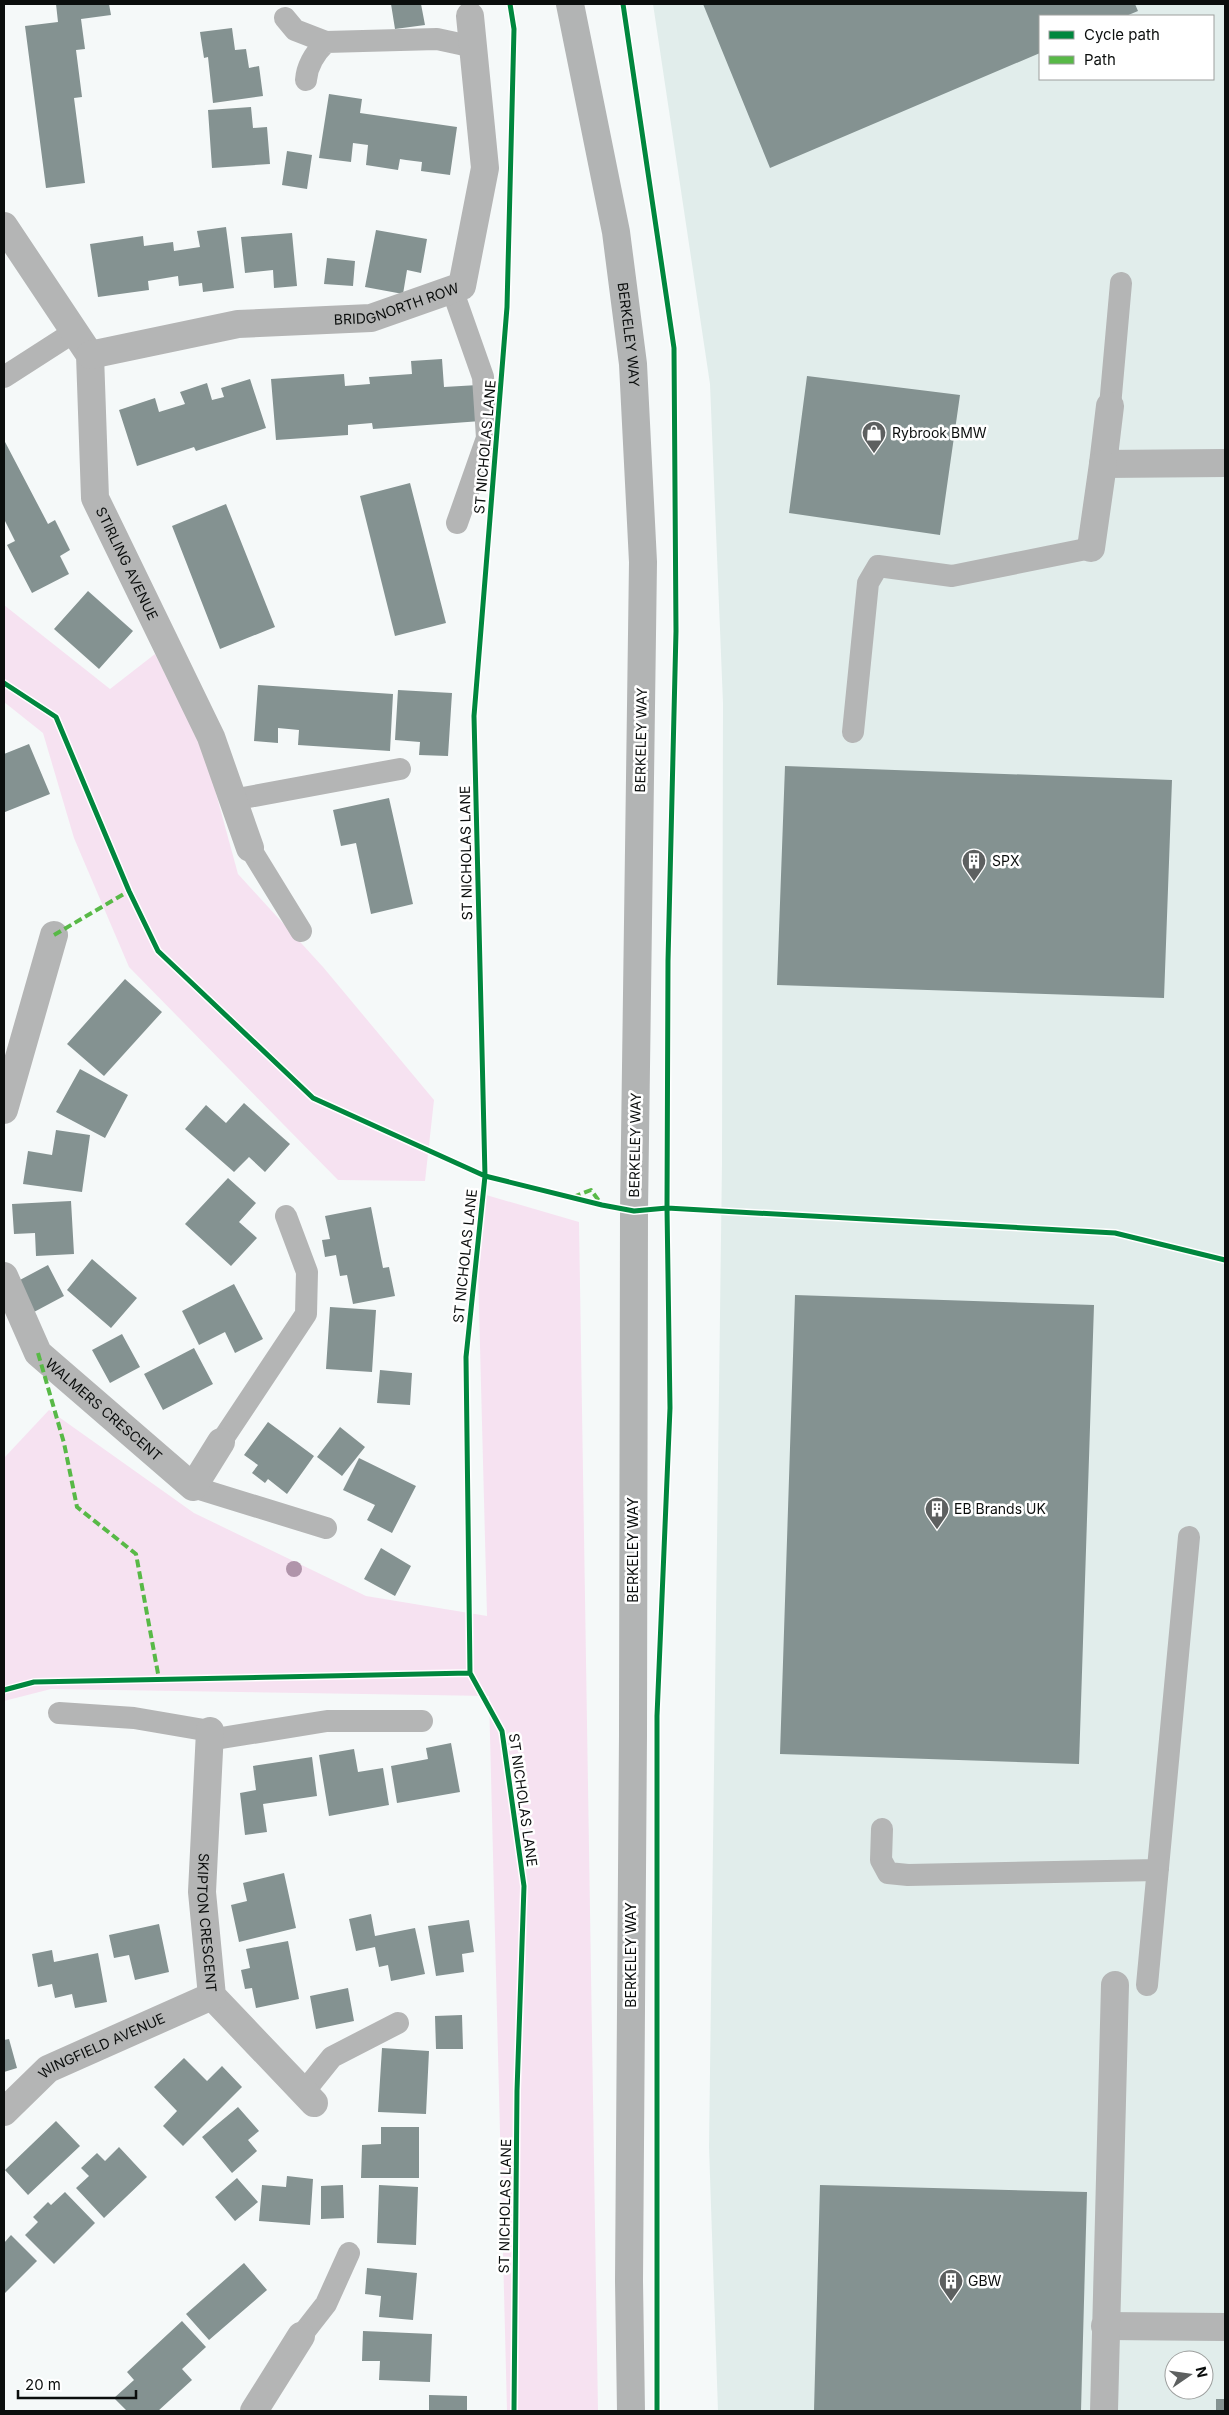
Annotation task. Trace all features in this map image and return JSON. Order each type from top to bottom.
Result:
[{"type":"main road","name":"BERKELEY WAY","points":[[570,4],[616,232],[633,364],[643,562],[634,1211],[629,2272],[631,2411]]},
{"type":"street","name":"BRIDGNORTH ROW","points":[[90,355],[238,324],[371,318],[462,286],[485,168],[470,16]]},
{"type":"street","points":[[4,226],[90,355]]},
{"type":"street","name":"STIRLING AVENUE","points":[[90,355],[95,498],[211,737],[250,848]]},
{"type":"street","points":[[1092,548],[1110,406]]},
{"type":"street","points":[[1103,464],[1225,463]]},
{"type":"street","points":[[4,1110],[54,935]]},
{"type":"street","name":"WALMERS CRESCENT","points":[[4,1276],[38,1353],[192,1488]]},
{"type":"street","points":[[192,1488],[221,1442]]},
{"type":"street","name":"SKIPTON CRESCENT","points":[[210,1736],[202,1892],[212,1996],[309,2098]]},
{"type":"street","points":[[1104,2411],[1116,1985]]},
{"type":"street","name":"WINGFIELD AVENUE","points":[[4,2112],[48,2069],[212,1996]]},
{"type":"street","points":[[1105,2326],[1225,2327]]},
{"type":"street","points":[[254,2411],[301,2336]]},
{"type":"lane","points":[[285,18],[295,30],[326,42],[438,39],[474,47]]},
{"type":"lane","points":[[306,80],[307,72],[316,51],[326,42]]},
{"type":"lane","points":[[1110,406],[1121,283]]},
{"type":"lane","points":[[452,289],[484,377],[487,438],[458,522]]},
{"type":"lane","points":[[4,377],[74,332]]},
{"type":"lane","points":[[853,732],[868,584],[878,566],[952,576],[1092,548]]},
{"type":"lane","points":[[232,800],[400,769]]},
{"type":"lane","points":[[250,848],[301,931]]},
{"type":"lane","points":[[221,1442],[306,1314],[307,1272],[286,1216]]},
{"type":"lane","points":[[192,1488],[326,1528]]},
{"type":"lane","points":[[1147,1985],[1189,1536]]},
{"type":"lane","points":[[59,1713],[134,1718],[210,1736],[327,1721],[422,1721]]},
{"type":"lane","points":[[882,1829],[881,1860],[888,1873],[908,1875],[1158,1870]]},
{"type":"lane","points":[[309,2098],[332,2057],[398,2023]]},
{"type":"lane","points":[[301,2336],[326,2304],[349,2253]]},
{"type":"shaded area","points":[[653,4],[1225,4],[1225,2411],[718,2411],[709,2147],[722,1163],[723,703],[710,384]]},
{"type":"shaded area","points":[[4,605],[110,689],[155,654],[205,753],[238,874],[323,967],[434,1100],[425,1181],[338,1180],[129,967],[74,838],[43,733],[4,702]]},
{"type":"shaded area","points":[[476,1192],[579,1222],[598,2411],[507,2411],[489,1696],[51,1689],[4,1701],[4,1458],[49,1410],[194,1513],[366,1596],[487,1616]]},
{"type":"building","points":[[56,4],[109,4],[111,15],[81,19],[85,49],[76,50],[82,97],[74,98],[85,183],[46,188],[25,26],[58,22]]},
{"type":"building","points":[[391,4],[421,4],[425,25],[395,29]]},
{"type":"building","points":[[703,4],[1135,4],[1138,11],[1128,15],[1039,15],[1039,53],[770,168]]},
{"type":"building","points":[[232,28],[235,50],[246,49],[249,68],[259,66],[263,96],[213,103],[208,57],[204,58],[200,32]]},
{"type":"building","points":[[329,94],[362,99],[360,113],[457,127],[450,175],[421,171],[422,162],[400,159],[398,170],[366,165],[368,145],[353,143],[351,162],[319,158]]},
{"type":"building","points":[[251,107],[253,128],[267,127],[270,164],[212,168],[208,110]]},
{"type":"building","points":[[287,151],[312,155],[307,189],[282,185]]},
{"type":"building","points":[[226,227],[234,288],[203,292],[202,283],[179,286],[178,276],[148,281],[149,290],[98,297],[90,244],[143,236],[144,246],[173,242],[174,251],[200,247],[197,231]]},
{"type":"building","points":[[376,230],[427,239],[421,273],[407,270],[403,294],[365,287]]},
{"type":"building","points":[[292,233],[297,286],[274,288],[273,270],[245,273],[241,237]]},
{"type":"building","points":[[327,258],[355,261],[353,286],[324,284]]},
{"type":"building","points":[[442,359],[444,387],[478,385],[481,421],[373,429],[372,423],[348,425],[348,435],[276,440],[271,379],[344,374],[345,386],[370,384],[369,377],[412,374],[411,361]]},
{"type":"building","name":"Rybrook BMW","points":[[807,376],[960,395],[940,535],[789,513]]},
{"type":"building","points":[[250,379],[266,428],[196,451],[194,447],[137,466],[119,410],[155,398],[159,412],[185,404],[180,392],[207,383],[212,400],[224,397],[221,388]]},
{"type":"building","points":[[4,440],[48,524],[55,520],[70,550],[60,556],[69,574],[32,593],[7,545],[15,541],[4,519]]},
{"type":"building","points":[[410,483],[446,623],[395,636],[360,496]]},
{"type":"building","points":[[226,504],[275,627],[220,649],[172,526]]},
{"type":"building","points":[[88,591],[133,631],[99,669],[54,629]]},
{"type":"building","points":[[258,685],[393,694],[390,751],[298,745],[299,730],[278,728],[278,743],[254,741]]},
{"type":"building","points":[[398,690],[452,693],[448,756],[419,755],[420,742],[395,740]]},
{"type":"building","points":[[29,744],[50,794],[5,812],[4,754]]},
{"type":"building","name":"SPX","points":[[785,766],[1172,780],[1164,998],[777,985]]},
{"type":"building","points":[[389,798],[413,904],[371,914],[356,843],[341,846],[333,810]]},
{"type":"building","points":[[125,979],[162,1012],[104,1076],[67,1044]]},
{"type":"building","points":[[80,1069],[128,1095],[105,1138],[56,1112]]},
{"type":"building","points":[[244,1103],[290,1144],[265,1172],[249,1157],[234,1172],[185,1129],[206,1105],[226,1123]]},
{"type":"building","points":[[56,1130],[90,1135],[82,1192],[23,1184],[28,1151],[52,1155]]},
{"type":"building","points":[[228,1178],[256,1203],[239,1222],[257,1238],[231,1266],[185,1224]]},
{"type":"building","points":[[71,1201],[74,1254],[36,1256],[35,1233],[14,1234],[12,1204]]},
{"type":"building","points":[[371,1207],[383,1268],[389,1267],[395,1296],[353,1304],[347,1275],[340,1276],[336,1255],[325,1257],[322,1240],[330,1239],[325,1216]]},
{"type":"building","points":[[92,1259],[137,1298],[111,1328],[67,1290]]},
{"type":"building","points":[[48,1265],[64,1296],[34,1312],[18,1281]]},
{"type":"building","points":[[234,1284],[263,1339],[235,1353],[225,1332],[199,1345],[182,1311]]},
{"type":"building","name":"EB Brands UK","points":[[795,1295],[1094,1305],[1079,1764],[780,1754]]},
{"type":"building","points":[[330,1307],[376,1310],[372,1372],[326,1369]]},
{"type":"building","points":[[122,1334],[140,1367],[110,1383],[92,1350]]},
{"type":"building","points":[[194,1348],[213,1384],[163,1410],[144,1374]]},
{"type":"building","points":[[380,1370],[412,1373],[410,1405],[377,1403]]},
{"type":"building","points":[[268,1422],[314,1456],[287,1494],[268,1479],[265,1483],[252,1473],[258,1465],[244,1455]]},
{"type":"building","points":[[340,1427],[365,1447],[342,1476],[317,1457]]},
{"type":"building","points":[[359,1458],[416,1486],[392,1533],[367,1520],[375,1505],[343,1490]]},
{"type":"building","points":[[381,1548],[411,1566],[395,1596],[364,1579]]},
{"type":"building","points":[[451,1743],[460,1792],[397,1803],[391,1766],[428,1759],[426,1748]]},
{"type":"building","points":[[354,1749],[358,1772],[383,1768],[389,1805],[329,1816],[319,1755]]},
{"type":"building","points":[[312,1757],[317,1796],[263,1804],[267,1832],[245,1835],[240,1793],[256,1790],[253,1766]]},
{"type":"building","points":[[284,1873],[296,1928],[239,1942],[231,1905],[247,1901],[243,1883]]},
{"type":"building","points":[[371,1914],[375,1936],[415,1928],[425,1974],[391,1981],[388,1965],[379,1967],[375,1947],[356,1951],[349,1919]]},
{"type":"building","points":[[469,1920],[474,1952],[462,1954],[464,1972],[436,1976],[428,1926]]},
{"type":"building","points":[[159,1924],[169,1972],[135,1980],[129,1955],[114,1958],[109,1935]]},
{"type":"building","points":[[288,1941],[299,1999],[256,2008],[252,1988],[245,1989],[241,1970],[250,1968],[246,1949]]},
{"type":"building","points":[[52,1950],[54,1962],[98,1953],[107,2002],[75,2008],[72,1994],[55,1998],[52,1984],[38,1987],[32,1954]]},
{"type":"building","points":[[348,1988],[354,2021],[316,2029],[310,1996]]},
{"type":"building","points":[[462,2015],[463,2049],[436,2049],[435,2016]]},
{"type":"building","points":[[9,2039],[17,2068],[4,2072],[4,2040]]},
{"type":"building","points":[[382,2048],[429,2051],[426,2114],[378,2112]]},
{"type":"building","points":[[184,2058],[207,2081],[222,2066],[242,2087],[183,2146],[163,2126],[177,2111],[154,2087]]},
{"type":"building","points":[[238,2107],[259,2131],[248,2140],[257,2151],[232,2173],[202,2137]]},
{"type":"building","points":[[56,2121],[80,2146],[28,2195],[5,2170]]},
{"type":"building","points":[[381,2127],[419,2127],[419,2178],[361,2178],[362,2145],[381,2144]]},
{"type":"building","points":[[119,2147],[147,2177],[104,2218],[76,2188],[89,2176],[81,2168],[97,2153],[105,2161]]},
{"type":"building","points":[[287,2176],[313,2179],[310,2225],[259,2221],[262,2185],[286,2187]]},
{"type":"building","points":[[237,2178],[258,2202],[235,2221],[215,2197]]},
{"type":"building","points":[[343,2185],[344,2218],[321,2219],[321,2186]]},
{"type":"building","points":[[379,2185],[418,2187],[416,2245],[377,2243]]},
{"type":"building","name":"GBW","points":[[820,2185],[1087,2192],[1081,2411],[814,2411]]},
{"type":"building","points":[[65,2192],[95,2223],[54,2264],[25,2235],[38,2222],[33,2217],[48,2202],[51,2205]]},
{"type":"building","points":[[11,2235],[37,2261],[4,2294],[4,2243]]},
{"type":"building","points":[[244,2263],[267,2290],[209,2340],[186,2314]]},
{"type":"building","points":[[367,2268],[417,2273],[413,2320],[379,2317],[381,2296],[365,2294]]},
{"type":"building","points":[[182,2321],[206,2347],[182,2369],[192,2380],[158,2411],[127,2411],[114,2398],[134,2380],[127,2372]]},
{"type":"building","points":[[363,2331],[432,2334],[430,2382],[379,2380],[380,2361],[362,2361]]},
{"type":"building","points":[[429,2395],[467,2396],[467,2411],[429,2411]]},
{"type":"building","points":[[1216,2399],[1225,2399],[1225,2411],[1216,2411]]},
{"type":"marked path","points":[[54,935],[129,891]]},
{"type":"marked path","points":[[573,1197],[591,1190],[602,1205]]},
{"type":"marked path","points":[[38,1353],[64,1443],[77,1507],[136,1554],[159,1679]]},
{"type":"cycle path","name":"ST NICHOLAS LANE","points":[[510,4],[514,29],[507,307],[474,716],[485,1176],[466,1357],[470,1673],[502,1731],[524,1886],[517,2091],[514,2411]]},
{"type":"cycle path","points":[[623,4],[674,348],[676,631],[668,961],[667,1208],[670,1408],[657,1716],[657,2411]]},
{"type":"cycle path","points":[[4,683],[56,717],[129,891],[158,951],[313,1098],[485,1176],[634,1211],[667,1208],[1115,1233],[1225,1260]]},
{"type":"cycle path","points":[[4,1690],[34,1682],[470,1673]]},
{"type":"place","name":"Rybrook BMW","points":[[874,454]]},
{"type":"place","name":"SPX","points":[[974,882]]},
{"type":"place","name":"EB Brands UK","points":[[937,1530]]},
{"type":"place","name":"GBW","points":[[951,2302]]}]
